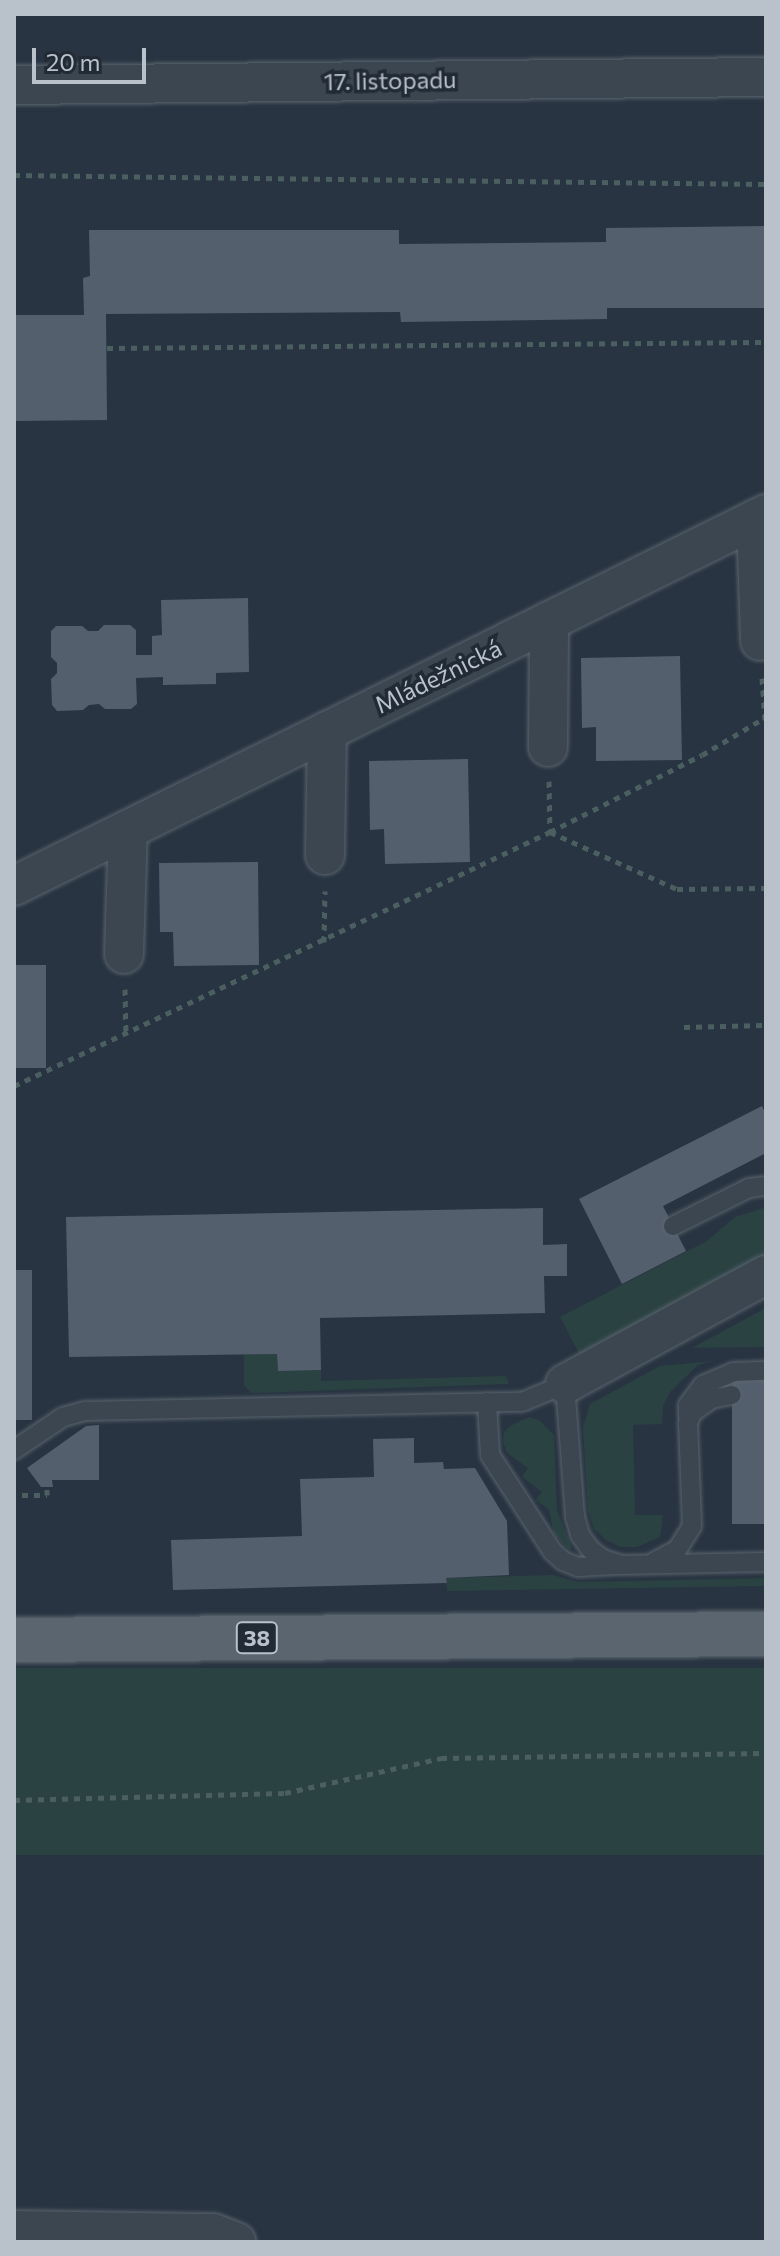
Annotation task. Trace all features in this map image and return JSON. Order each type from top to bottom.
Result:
[{"type":"main road","name":"38","points":[[14,1640],[766,1634]]},
{"type":"street","name":"17. listopadu","points":[[14,85],[766,77]]},
{"type":"street","name":"Mládežnická","points":[[14,886],[761,516],[760,641]]},
{"type":"street","points":[[548,747],[549,621]]},
{"type":"street","points":[[325,855],[327,731]]},
{"type":"street","points":[[124,954],[128,830]]},
{"type":"street","points":[[565,1384],[766,1275]]},
{"type":"street","points":[[14,2230],[213,2233],[236,2242]]},
{"type":"lane","points":[[673,1226],[749,1188],[766,1186]]},
{"type":"lane","points":[[647,1564],[677,1550],[692,1526],[688,1405],[703,1385],[733,1372],[766,1371]]},
{"type":"lane","points":[[14,1450],[63,1417],[86,1411],[522,1402],[565,1384],[575,1517],[580,1535],[603,1559],[621,1565]]},
{"type":"lane","points":[[688,1423],[692,1413],[711,1399],[732,1395]]},
{"type":"lane","points":[[487,1402],[490,1455],[552,1551],[563,1561],[578,1567],[766,1562]]},
{"type":"path","points":[[14,175],[766,184]]},
{"type":"path","points":[[107,348],[766,342]]},
{"type":"path","points":[[14,1086],[324,942],[550,832],[702,755],[766,717]]},
{"type":"path","points":[[548,747],[550,832]]},
{"type":"path","points":[[550,832],[677,889],[766,888]]},
{"type":"path","points":[[324,942],[325,855]]},
{"type":"path","points":[[684,1027],[766,1025]]},
{"type":"path","points":[[22,1495],[47,1495],[47,1487]]},
{"type":"path","points":[[14,1800],[285,1793],[441,1758],[766,1753]]},
{"type":"green space","points":[[766,1207],[766,1254],[580,1355],[560,1317],[707,1241],[735,1217]]},
{"type":"green space","points":[[766,1308],[766,1347],[692,1348]]},
{"type":"green space","points":[[244,1354],[277,1354],[278,1371],[321,1370],[321,1381],[506,1376],[509,1384],[251,1393],[244,1385]]},
{"type":"green space","points":[[713,1361],[698,1365],[671,1391],[663,1406],[662,1424],[633,1425],[635,1515],[663,1515],[660,1537],[637,1547],[620,1547],[606,1540],[594,1529],[588,1511],[583,1427],[590,1404],[660,1366]]},
{"type":"green space","points":[[529,1417],[539,1420],[554,1435],[557,1510],[572,1548],[569,1550],[554,1534],[549,1510],[536,1500],[542,1492],[522,1477],[528,1468],[507,1453],[503,1442],[504,1432],[510,1426]]},
{"type":"green space","points":[[553,1575],[578,1582],[766,1578],[766,1586],[447,1591],[446,1578]]},
{"type":"green space","points":[[14,1668],[766,1668],[766,1855],[14,1855]]},
{"type":"building","points":[[766,226],[766,308],[607,308],[607,319],[401,322],[400,312],[106,314],[107,420],[14,421],[14,315],[84,315],[83,278],[90,276],[89,230],[399,230],[399,244],[606,242],[606,228]]},
{"type":"building","points":[[248,598],[249,672],[216,673],[216,684],[163,685],[163,677],[136,678],[137,704],[131,709],[105,709],[99,704],[89,705],[83,710],[57,711],[52,705],[51,679],[57,673],[57,663],[51,657],[51,631],[56,626],[82,626],[88,631],[98,631],[104,625],[130,625],[136,630],[136,655],[152,655],[152,636],[162,635],[161,600]]},
{"type":"building","points":[[680,656],[682,760],[596,761],[596,727],[582,728],[581,658]]},
{"type":"building","points":[[468,759],[470,862],[385,864],[384,829],[370,830],[369,761]]},
{"type":"building","points":[[258,862],[259,965],[174,966],[173,932],[160,932],[159,863]]},
{"type":"building","points":[[14,965],[46,965],[46,1068],[14,1068]]},
{"type":"building","points":[[762,1106],[766,1115],[766,1153],[663,1206],[686,1251],[622,1284],[579,1199]]},
{"type":"building","points":[[543,1208],[543,1245],[567,1244],[567,1276],[544,1276],[545,1313],[320,1318],[321,1370],[278,1371],[277,1354],[69,1357],[66,1217]]},
{"type":"building","points":[[14,1270],[32,1270],[32,1420],[14,1420]]},
{"type":"building","points":[[732,1379],[766,1379],[766,1524],[732,1524]]},
{"type":"building","points":[[99,1425],[99,1480],[52,1480],[53,1487],[41,1487],[27,1468],[86,1426]]},
{"type":"building","points":[[414,1438],[414,1463],[443,1462],[444,1469],[475,1468],[507,1521],[509,1575],[446,1578],[447,1583],[173,1590],[171,1540],[302,1536],[300,1479],[374,1477],[373,1439]]}]
